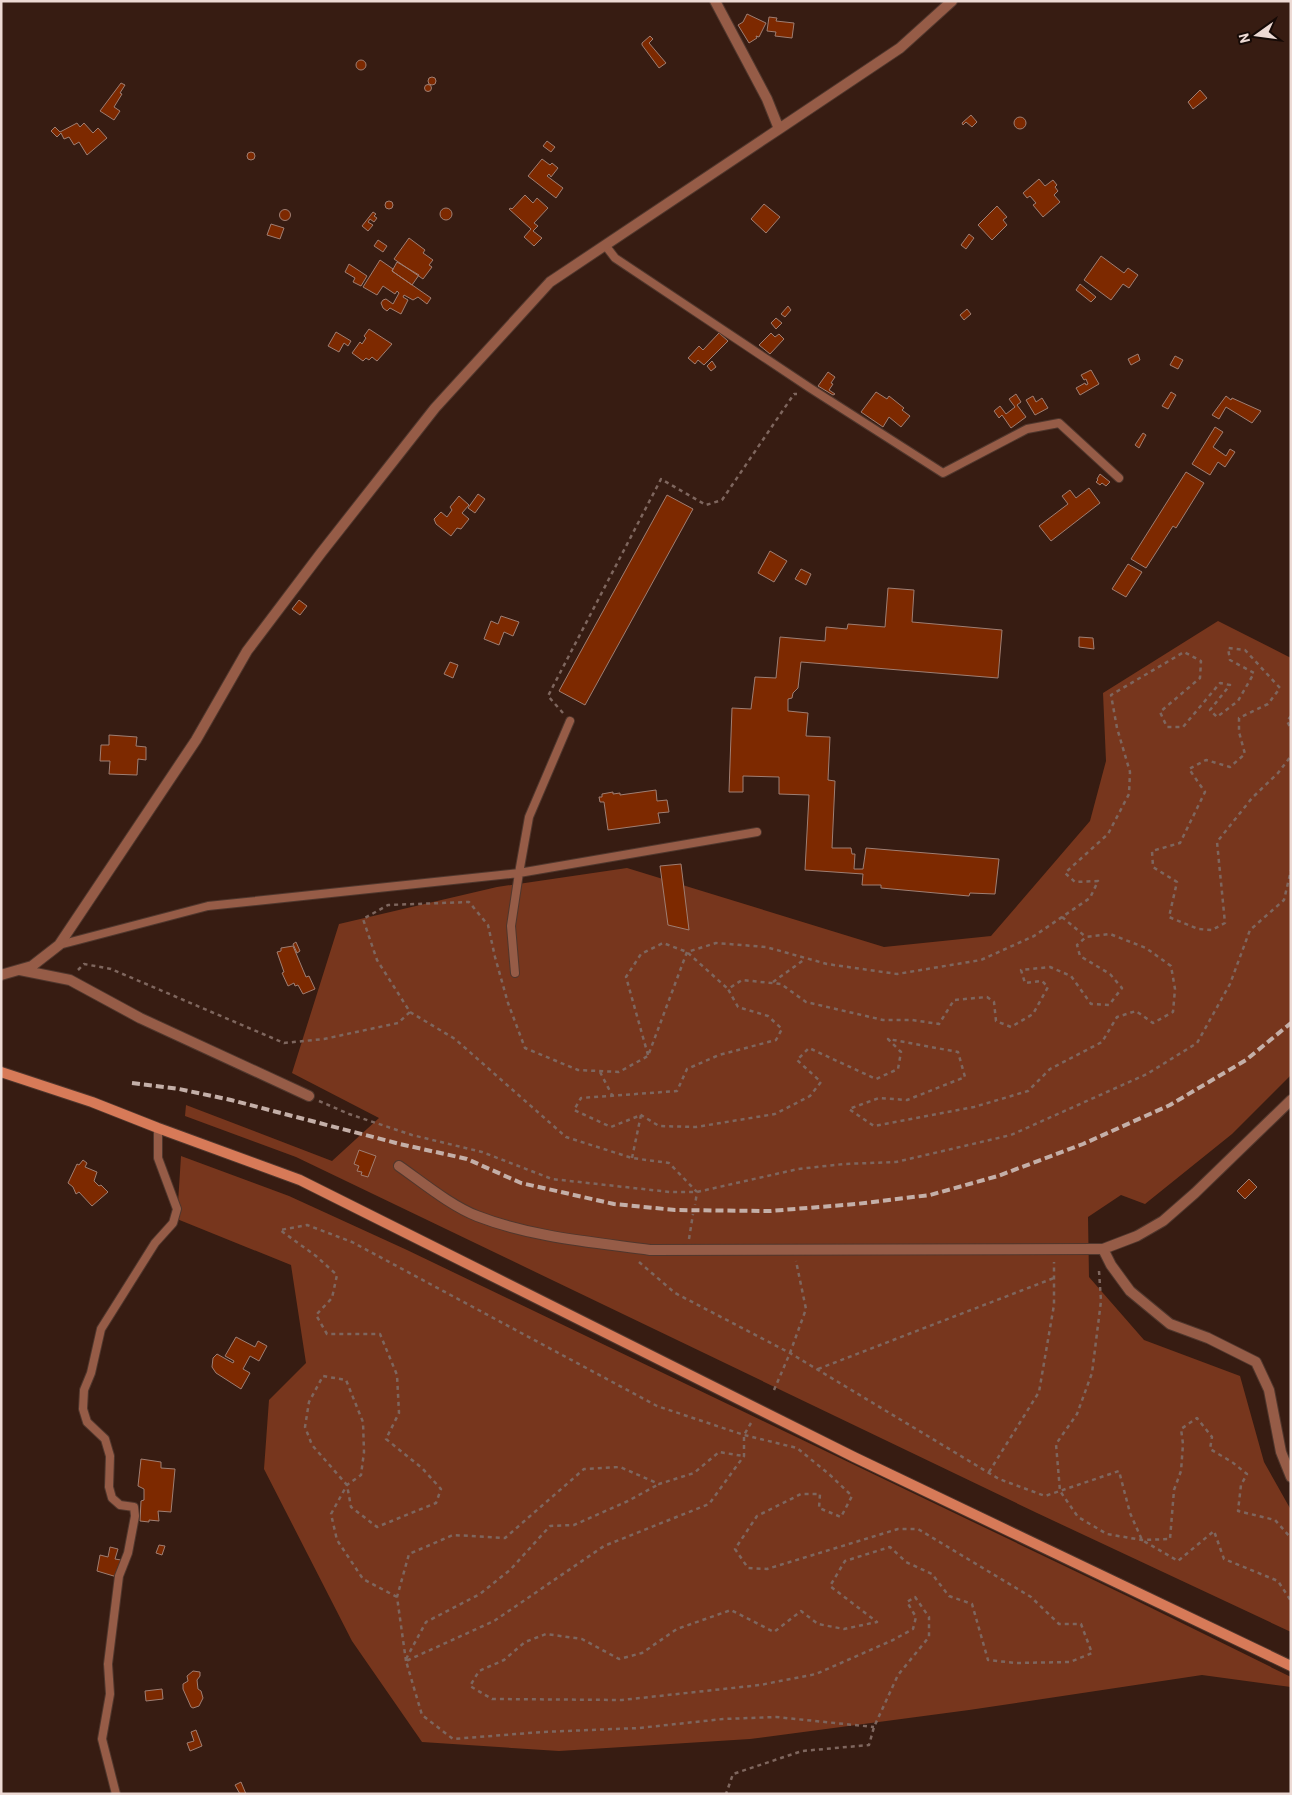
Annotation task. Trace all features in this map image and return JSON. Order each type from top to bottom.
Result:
[{"type":"main road","points":[[1,1072],[92,1102],[300,1180],[854,1457],[1291,1666]]},
{"type":"street","points":[[715,1],[767,99],[779,129]]},
{"type":"street","points":[[1,975],[32,966],[59,945],[196,740],[248,651],[434,408],[550,282],[900,48],[951,2]]},
{"type":"street","points":[[20,970],[70,980],[140,1018],[309,1096]]},
{"type":"street","points":[[399,1166],[475,1216],[523,1230],[650,1250],[1100,1249],[1137,1236],[1163,1221],[1195,1194],[1291,1100]]},
{"type":"street","points":[[1100,1249],[1130,1291],[1170,1324],[1208,1338],[1256,1362],[1269,1390],[1281,1452],[1291,1477]]},
{"type":"lane","points":[[605,245],[615,258],[810,388],[943,473],[1028,429],[1059,423],[1119,478]]},
{"type":"lane","points":[[515,973],[511,926],[530,817],[570,721]]},
{"type":"lane","points":[[59,945],[208,906],[519,873],[757,832]]},
{"type":"lane","points":[[116,1794],[102,1739],[110,1694],[108,1664],[119,1576],[128,1554],[135,1516],[134,1507],[120,1505],[112,1498],[109,1487],[110,1456],[105,1439],[87,1422],[83,1409],[84,1390],[91,1373],[101,1329],[155,1243],[173,1223],[177,1209],[158,1158],[158,1128]]},
{"type":"path","points":[[570,721],[548,696],[661,478],[706,504],[722,500],[794,394],[803,394],[810,388]]},
{"type":"path","points":[[687,952],[716,944],[766,947],[827,964],[897,974],[981,960],[1034,936],[1090,898],[1098,881],[1076,882],[1065,873],[1108,834],[1129,794],[1130,772],[1117,728],[1111,695],[1184,652],[1201,661],[1200,678],[1160,712],[1167,727],[1183,727],[1220,683],[1230,686],[1210,710],[1217,717],[1238,701],[1254,673],[1230,660],[1228,648],[1245,650],[1280,688],[1268,704],[1239,718],[1239,732],[1245,754],[1230,767],[1206,760],[1189,769],[1205,792],[1180,843],[1152,851],[1153,867],[1177,882],[1169,917],[1198,929],[1212,930],[1224,922],[1217,842],[1252,798],[1278,773],[1291,756]]},
{"type":"path","points":[[1291,716],[1287,721],[1291,728]]},
{"type":"path","points":[[309,1096],[349,1114],[412,1135],[482,1152],[552,1179],[670,1192],[697,1192],[798,1169],[844,1164],[896,1162],[1011,1134],[1147,1074],[1197,1043],[1230,984],[1250,930],[1284,900],[1291,870]]},
{"type":"path","points":[[687,952],[648,1056],[619,1072],[578,1070],[525,1048],[508,1003],[494,957],[488,925],[469,902],[388,905],[363,919],[377,960],[410,1012],[455,1039],[566,1136],[632,1158],[669,1163],[697,1192]]},
{"type":"path","points":[[1062,917],[1086,937]]},
{"type":"path","points":[[641,1115],[659,1126],[696,1127],[775,1114],[810,1096],[822,1082],[796,1060],[809,1048],[876,1079],[898,1069],[901,1052],[888,1039],[958,1052],[964,1076],[907,1100],[879,1098],[849,1109],[874,1126],[974,1107],[1028,1091],[1050,1069],[1102,1042],[1117,1017],[1136,1011],[1153,1023],[1173,1012],[1175,989],[1171,966],[1146,948],[1110,934],[1086,937],[1077,945],[1080,956],[1110,974],[1122,988],[1109,1005],[1090,1004],[1071,976],[1050,967],[1021,970],[1025,983],[1042,982],[1048,988],[1034,1014],[1010,1027],[996,1021],[994,1002],[987,997],[954,1000],[939,1024],[912,1020],[883,1020],[806,1002],[781,984],[742,980],[728,989]]},
{"type":"path","points":[[641,1115],[611,1127],[574,1110],[581,1098],[677,1091],[688,1069],[719,1055],[776,1040],[782,1029],[768,1016],[738,1007],[728,989],[687,952],[663,943],[642,954],[626,977],[648,1056]]},
{"type":"path","points":[[772,983],[806,958]]},
{"type":"path","points":[[70,980],[84,964],[111,969],[284,1043],[324,1039],[398,1024],[410,1012]]},
{"type":"path","points":[[600,1071],[612,1095]]},
{"type":"path","points":[[632,1158],[641,1115]]},
{"type":"path","points":[[695,1205],[697,1192]]},
{"type":"path","points":[[686,1250],[693,1214]]},
{"type":"path","points":[[397,1597],[363,1579],[337,1540],[331,1514],[347,1485],[362,1475],[364,1452],[363,1422],[346,1380],[323,1376],[309,1402],[305,1427],[312,1445],[347,1485],[351,1507],[377,1527],[436,1503],[441,1489],[422,1468],[386,1439],[399,1413],[397,1375],[380,1334],[327,1334],[316,1315],[332,1298],[337,1275],[316,1256],[280,1230],[307,1225],[352,1242],[657,1406],[744,1435],[797,1448],[852,1496],[841,1517],[819,1508],[820,1494],[801,1494],[757,1516],[735,1550],[748,1568],[767,1569],[898,1528],[918,1529],[1031,1597],[1059,1624],[1081,1624],[1092,1653],[1070,1662],[1016,1663],[988,1660],[972,1604],[948,1596],[932,1574],[906,1562],[890,1547],[845,1561],[830,1586],[876,1622],[844,1629],[818,1624],[801,1611],[774,1632],[730,1610],[676,1629],[642,1653],[619,1659],[582,1639],[546,1634],[525,1642],[504,1660],[479,1671],[470,1686],[492,1699],[622,1700],[760,1685],[807,1676],[816,1674],[913,1630],[916,1616],[907,1602],[914,1597],[929,1617],[929,1637],[898,1675],[874,1727],[869,1745],[802,1751],[733,1774],[726,1794]]},
{"type":"path","points":[[621,1246],[675,1293],[790,1353],[999,1479],[1045,1496],[1119,1471],[1130,1513],[1142,1540],[1178,1561],[1214,1531],[1224,1559],[1278,1581],[1291,1602]]},
{"type":"path","points":[[988,1472],[1039,1392],[1054,1305],[1054,1249]]},
{"type":"path","points":[[1100,1249],[1101,1301],[1092,1373],[1077,1414],[1056,1444],[1060,1491],[1078,1516],[1107,1534],[1142,1540],[1170,1539],[1174,1490],[1181,1471],[1183,1444],[1181,1429],[1198,1418],[1212,1437],[1210,1449],[1232,1462],[1247,1474],[1241,1486],[1238,1511],[1275,1520],[1291,1538]]},
{"type":"path","points":[[774,1390],[806,1309],[794,1250]]},
{"type":"path","points":[[818,1370],[1054,1278]]},
{"type":"path","points":[[406,1661],[494,1622],[604,1546],[709,1504],[744,1456],[744,1435],[752,1423]]},
{"type":"path","points":[[406,1661],[426,1622],[480,1594],[510,1570],[550,1526],[574,1525],[628,1501],[659,1484],[694,1473],[719,1452],[744,1456]]},
{"type":"path","points":[[659,1484],[620,1467],[584,1469],[505,1538],[453,1535],[410,1554],[397,1597],[406,1661],[422,1715],[453,1739],[542,1732],[639,1728],[723,1719],[776,1717],[874,1727]]},
{"type":"shaded area","points":[[1218,621],[1291,658],[1291,1075],[1232,1134],[1145,1204],[1121,1195],[1088,1217],[1089,1277],[1144,1340],[1240,1376],[1264,1462],[1291,1510],[1291,1632],[1037,1513],[296,1157],[185,1116],[186,1105],[332,1161],[379,1118],[292,1073],[339,924],[497,887],[627,868],[884,947],[991,936],[1090,821],[1106,761],[1103,693]]},
{"type":"shaded area","points":[[181,1156],[289,1196],[407,1250],[1127,1596],[1291,1677],[1291,1687],[1202,1675],[969,1710],[750,1739],[559,1751],[422,1742],[352,1641],[264,1469],[269,1400],[306,1363],[291,1265],[177,1219]]},
{"type":"building","points":[[747,14],[766,23],[759,37],[756,36],[757,38],[749,43],[738,25],[743,22]]},
{"type":"building","points":[[769,17],[777,18],[776,21],[794,23],[792,38],[775,36],[776,32],[767,31]]},
{"type":"building","points":[[650,36],[653,39],[649,43],[666,63],[659,68],[642,45]]},
{"type":"building","points":[[359,60],[363,60],[366,65],[365,69],[359,70],[356,67],[356,63]]},
{"type":"building","points":[[432,77],[436,81],[432,85],[428,81]]},
{"type":"building","points":[[121,83],[125,85],[114,107],[120,111],[114,120],[100,111]]},
{"type":"building","points":[[428,84],[432,88],[428,92],[424,88]]},
{"type":"building","points":[[1200,90],[1207,98],[1193,109],[1188,102]]},
{"type":"building","points":[[971,115],[977,122],[972,127],[966,122],[963,125],[962,123]]},
{"type":"building","points":[[1018,117],[1022,117],[1026,123],[1022,129],[1018,129],[1014,125],[1014,121]]},
{"type":"building","points":[[77,123],[80,127],[84,123],[93,133],[98,128],[107,138],[87,155],[79,142],[74,145],[69,137],[64,139],[61,133],[57,137],[51,131],[55,127],[60,132]]},
{"type":"building","points":[[547,141],[555,147],[551,152],[543,146]]},
{"type":"building","points":[[251,152],[255,156],[251,160],[247,156]]},
{"type":"building","points":[[542,159],[558,168],[551,177],[549,174],[547,176],[563,188],[556,198],[528,176]]},
{"type":"building","points":[[1039,179],[1045,186],[1053,180],[1057,185],[1055,187],[1058,191],[1054,195],[1060,202],[1043,217],[1033,205],[1036,203],[1030,196],[1027,198],[1023,193]]},
{"type":"building","points":[[525,195],[533,203],[537,198],[548,208],[534,223],[538,226],[533,231],[542,238],[534,246],[524,237],[531,229],[509,209],[512,209]]},
{"type":"building","points":[[389,201],[393,205],[389,209],[385,205]]},
{"type":"building","points":[[764,204],[780,217],[766,233],[751,219]]},
{"type":"building","points":[[997,206],[1007,217],[1003,220],[1007,225],[992,240],[978,225]]},
{"type":"building","points":[[448,208],[451,209],[451,219],[444,220],[441,219],[440,212],[441,209]]},
{"type":"building","points":[[283,210],[287,210],[290,215],[289,219],[283,220],[280,217],[280,213]]},
{"type":"building","points":[[373,212],[377,218],[374,222],[370,219],[368,222],[373,225],[368,231],[362,226]]},
{"type":"building","points":[[271,224],[284,228],[280,239],[267,235]]},
{"type":"building","points":[[969,234],[974,238],[966,249],[961,245]]},
{"type":"building","points":[[409,238],[425,250],[423,253],[433,260],[429,265],[432,267],[423,279],[394,259]]},
{"type":"building","points":[[378,240],[387,246],[383,252],[374,246]]},
{"type":"building","points":[[1101,256],[1124,273],[1128,268],[1138,275],[1129,288],[1123,284],[1111,300],[1084,280]]},
{"type":"building","points":[[380,260],[393,269],[392,271],[431,298],[427,304],[418,297],[413,300],[404,295],[403,297],[408,300],[401,314],[390,308],[387,311],[383,308],[381,303],[383,300],[386,299],[393,304],[399,293],[397,291],[395,294],[383,286],[377,295],[363,287]]},
{"type":"building","points":[[397,262],[419,275],[412,285],[392,271]]},
{"type":"building","points":[[349,264],[367,276],[361,286],[353,282],[355,278],[345,272]]},
{"type":"building","points":[[1080,284],[1096,297],[1091,302],[1076,290]]},
{"type":"building","points":[[788,306],[791,310],[785,317],[781,314]]},
{"type":"building","points":[[967,309],[971,314],[964,320],[960,315]]},
{"type":"building","points":[[776,318],[782,323],[776,329],[771,323]]},
{"type":"building","points":[[369,329],[392,344],[377,361],[372,357],[369,360],[366,358],[363,361],[352,353],[360,342],[362,344],[366,338],[364,336]]},
{"type":"building","points":[[336,332],[351,341],[348,346],[344,343],[339,352],[328,346]]},
{"type":"building","points":[[719,333],[728,341],[704,365],[698,360],[695,364],[688,358],[699,346],[703,350]]},
{"type":"building","points":[[771,333],[775,337],[779,334],[784,339],[770,354],[759,345]]},
{"type":"building","points":[[1138,354],[1140,360],[1131,365],[1128,359]]},
{"type":"building","points":[[1175,356],[1183,360],[1178,369],[1170,365]]},
{"type":"building","points":[[712,361],[716,367],[711,371],[707,366]]},
{"type":"building","points":[[1091,370],[1099,384],[1080,395],[1076,388],[1085,383],[1086,385],[1088,384],[1081,375]]},
{"type":"building","points":[[828,372],[835,377],[829,390],[835,394],[833,395],[818,386]]},
{"type":"building","points":[[876,392],[887,399],[889,396],[904,408],[902,410],[910,416],[901,427],[889,417],[883,427],[861,412]]},
{"type":"building","points":[[1171,392],[1176,395],[1168,409],[1162,406]]},
{"type":"building","points":[[1016,394],[1021,402],[1017,405],[1026,417],[1011,428],[1002,415],[999,418],[994,411],[1000,406],[1006,414],[1015,407],[1009,399]]},
{"type":"building","points":[[1033,396],[1036,402],[1042,398],[1048,408],[1035,415],[1026,400]]},
{"type":"building","points":[[1226,396],[1231,400],[1232,398],[1261,411],[1252,423],[1226,407],[1219,419],[1212,415]]},
{"type":"building","points":[[1215,427],[1223,432],[1213,447],[1226,456],[1230,449],[1235,452],[1225,467],[1218,462],[1210,475],[1192,464]]},
{"type":"building","points":[[1143,433],[1146,435],[1139,448],[1135,445]]},
{"type":"building","points":[[1186,472],[1204,483],[1176,528],[1173,526],[1146,568],[1131,559]]},
{"type":"building","points":[[1100,474],[1110,482],[1106,486],[1096,482]]},
{"type":"building","points":[[1089,488],[1100,503],[1051,541],[1039,526],[1068,504],[1062,496],[1070,490],[1076,498]]},
{"type":"building","points":[[478,494],[485,499],[475,513],[468,508]]},
{"type":"building","points":[[667,495],[693,509],[585,705],[559,691]]},
{"type":"building","points":[[459,496],[469,505],[462,513],[469,519],[461,529],[457,528],[451,536],[436,524],[434,519],[441,512],[447,517],[452,510],[450,507]]},
{"type":"building","points":[[770,551],[787,561],[774,582],[758,573]]},
{"type":"building","points":[[1128,564],[1142,572],[1126,597],[1112,589]]},
{"type":"building","points":[[801,569],[811,574],[806,585],[795,579]]},
{"type":"building","points":[[888,588],[914,590],[912,622],[1002,630],[998,678],[801,662],[798,688],[793,693],[792,698],[788,699],[788,711],[808,713],[806,736],[830,737],[828,780],[835,781],[832,848],[851,848],[852,854],[855,854],[854,869],[863,869],[866,848],[999,859],[995,894],[970,893],[969,896],[881,888],[881,885],[862,885],[863,874],[805,870],[809,795],[779,794],[779,777],[743,776],[743,792],[729,792],[732,708],[751,709],[755,677],[776,678],[780,637],[825,641],[826,627],[847,629],[848,624],[885,627]]},
{"type":"building","points":[[299,600],[307,606],[300,615],[292,609]]},
{"type":"building","points":[[501,616],[519,622],[513,636],[504,632],[499,645],[484,639],[491,621],[498,624]]},
{"type":"building","points":[[1079,637],[1093,638],[1094,649],[1079,647]]},
{"type":"building","points":[[450,662],[458,665],[453,678],[444,674]]},
{"type":"building","points":[[109,735],[137,737],[136,746],[146,747],[146,760],[138,759],[137,775],[109,774],[110,761],[100,761],[101,745],[109,745]]},
{"type":"building","points":[[656,790],[657,801],[667,800],[669,812],[658,813],[660,823],[608,830],[604,802],[600,802],[599,797],[602,797],[602,794],[613,792],[613,794],[620,793],[620,795]]},
{"type":"building","points":[[681,864],[689,930],[668,925],[660,866]]},
{"type":"building","points":[[296,942],[300,951],[297,953],[293,944]]},
{"type":"building","points":[[293,946],[306,977],[309,976],[315,989],[303,994],[298,985],[295,986],[294,983],[288,986],[282,973],[284,972],[277,952],[281,951],[281,948]]},
{"type":"building","points":[[359,1150],[376,1156],[368,1177],[361,1175],[362,1172],[357,1171],[359,1166],[354,1164]]},
{"type":"building","points":[[83,1160],[87,1163],[85,1167],[97,1172],[94,1181],[108,1192],[92,1206],[79,1192],[76,1194],[73,1187],[68,1183],[77,1164],[79,1165]]},
{"type":"building","points":[[1249,1179],[1257,1187],[1245,1199],[1237,1191]]},
{"type":"building","points":[[236,1337],[255,1347],[258,1341],[267,1346],[259,1361],[250,1356],[243,1369],[250,1373],[241,1389],[216,1373],[212,1367],[213,1358],[217,1354],[233,1363],[234,1361],[225,1356]]},
{"type":"building","points":[[141,1459],[161,1462],[161,1468],[175,1469],[171,1512],[158,1511],[159,1521],[140,1521],[141,1501],[144,1500],[144,1489],[138,1486]]},
{"type":"building","points":[[159,1545],[165,1546],[162,1555],[156,1553]]},
{"type":"building","points":[[110,1547],[118,1549],[115,1559],[121,1560],[117,1577],[97,1571],[100,1555],[108,1557]]},
{"type":"building","points":[[193,1671],[200,1672],[197,1680],[198,1689],[201,1691],[203,1698],[199,1706],[193,1708],[183,1689],[183,1684],[188,1681],[187,1676]]},
{"type":"building","points":[[162,1689],[163,1699],[146,1701],[145,1691]]},
{"type":"building","points":[[196,1730],[202,1746],[190,1751],[187,1743],[194,1741],[191,1732]]},
{"type":"building","points":[[241,1782],[246,1794],[240,1794],[235,1785]]},
{"type":"railway","points":[[132,1083],[179,1089],[231,1100],[400,1144],[467,1159],[521,1183],[614,1204],[675,1210],[770,1211],[856,1204],[930,1195],[998,1176],[1083,1144],[1170,1105],[1246,1060],[1291,1023]]}]
